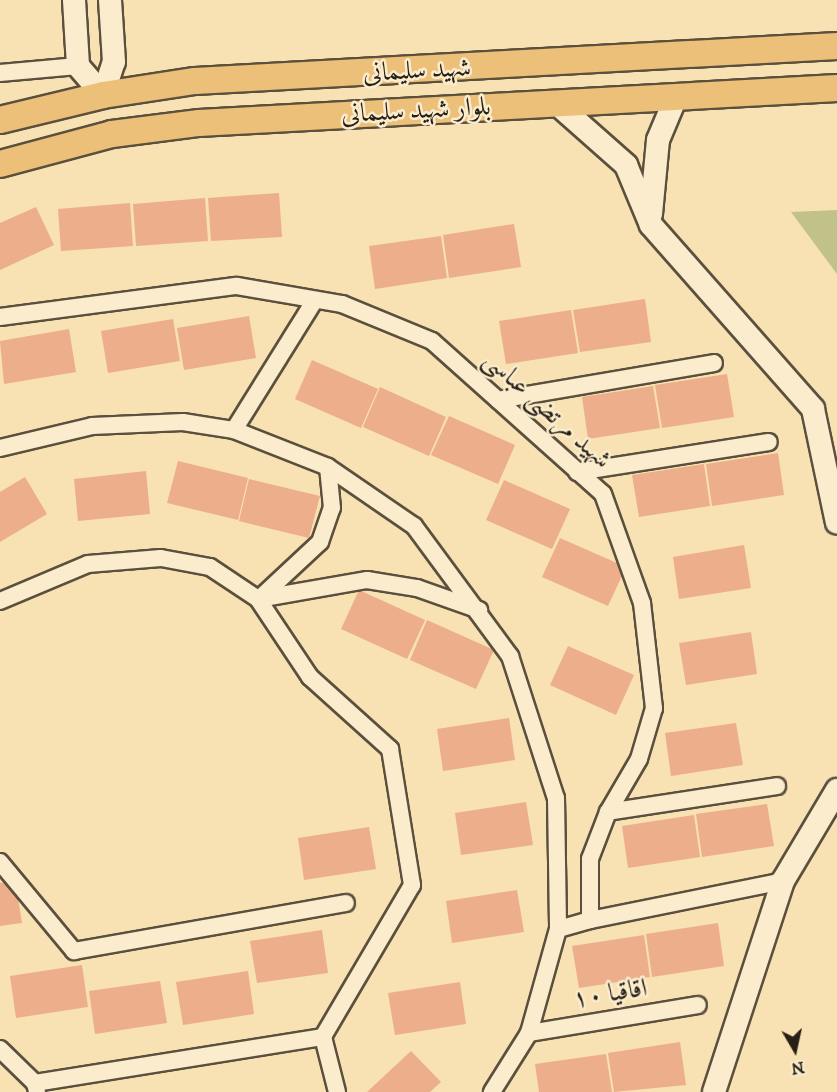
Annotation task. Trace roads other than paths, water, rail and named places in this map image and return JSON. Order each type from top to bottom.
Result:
[{"type":"main road","name":"شهید سلیمانی","points":[[0,120],[104,95],[195,81],[837,46]]},
{"type":"main road","name":"بلوار شهید سلیمانی","points":[[0,164],[111,134],[199,123],[837,88]]},
{"type":"street","points":[[74,0],[78,57],[104,95]]},
{"type":"street","points":[[104,95],[113,52],[110,0]]},
{"type":"street","points":[[0,73],[113,52]]},
{"type":"street","points":[[651,225],[650,184],[658,140],[676,97]]},
{"type":"street","points":[[556,103],[626,165],[651,225],[813,409],[837,523]]},
{"type":"street","name":"شهید مرتضی عباسی","points":[[0,317],[237,286],[342,304],[432,341],[603,494],[642,603],[654,708],[639,759],[608,812],[590,859],[590,920]]},
{"type":"street","points":[[234,430],[315,300]]},
{"type":"street","points":[[498,400],[714,363]]},
{"type":"street","points":[[0,448],[92,426],[183,422],[234,430],[328,467],[414,526],[479,610],[510,656],[556,798],[558,929],[529,1033],[492,1092]]},
{"type":"street","points":[[577,472],[769,442]]},
{"type":"street","points":[[258,599],[320,542],[332,508],[328,467]]},
{"type":"street","points":[[0,601],[88,564],[161,558],[210,567],[258,599],[310,677],[390,749],[412,885],[323,1037],[337,1092]]},
{"type":"street","points":[[258,599],[367,580],[417,588],[479,610]]},
{"type":"street","points":[[608,812],[777,786]]},
{"type":"street","points":[[714,1092],[783,881],[837,790]]},
{"type":"street","points":[[0,862],[74,951],[346,903]]},
{"type":"street","points":[[558,929],[590,920],[783,881]]},
{"type":"street","name":"اقاقیا ۱۰","points":[[529,1033],[698,1005]]},
{"type":"street","points":[[0,1049],[36,1087],[323,1037]]}]
